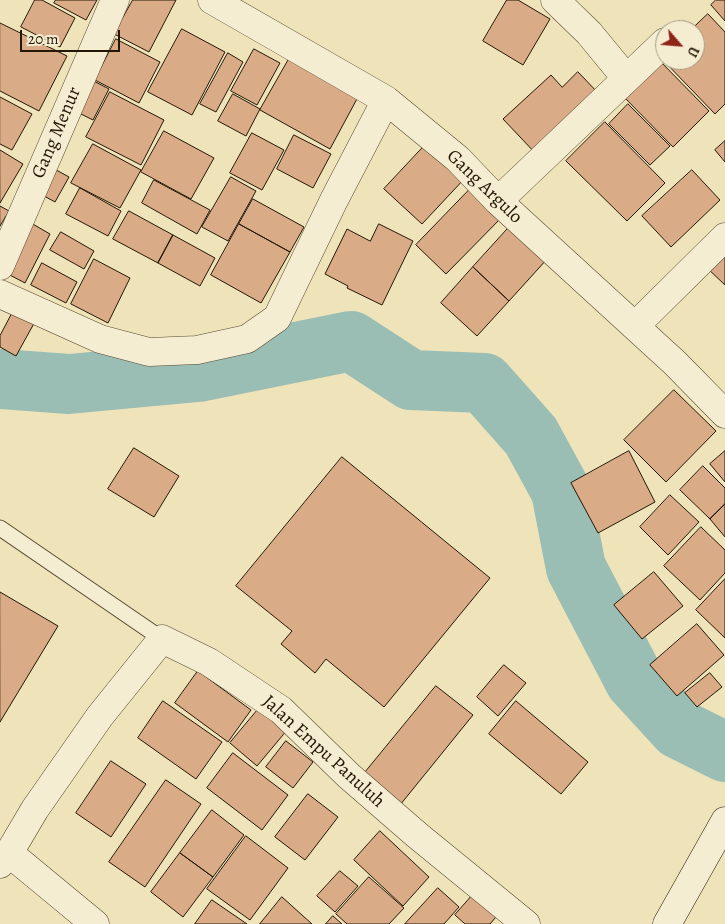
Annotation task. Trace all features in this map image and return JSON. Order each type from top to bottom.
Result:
[{"type":"street","name":"Gang Menur","points":[[0,266],[114,0]]},
{"type":"street","name":"Gang Argulo","points":[[212,0],[386,100],[458,160],[498,201],[676,363],[725,414]]},
{"type":"street","points":[[555,0],[589,32],[626,78]]},
{"type":"street","points":[[498,201],[655,51]]},
{"type":"street","points":[[0,294],[100,339],[149,352],[197,350],[247,340],[277,318],[334,200],[386,100]]},
{"type":"street","points":[[635,326],[725,237]]},
{"type":"street","points":[[95,924],[4,858],[35,809],[90,730],[162,639]]},
{"type":"street","name":"Jalan Empu Panuluh","points":[[162,639],[209,662],[280,710],[356,782],[417,835],[526,924]]},
{"type":"street","points":[[668,922],[725,821]]},
{"type":"lane","points":[[0,528],[162,639]]},
{"type":"building","points":[[35,0],[42,0],[75,18],[60,47],[21,27]]},
{"type":"building","points":[[56,0],[97,0],[86,20],[54,3]]},
{"type":"building","points":[[133,0],[176,0],[149,52],[114,34]]},
{"type":"building","points":[[507,0],[518,0],[550,19],[523,65],[483,41]]},
{"type":"building","points":[[716,0],[725,0],[725,21],[711,5]]},
{"type":"building","points":[[708,14],[725,32],[725,104],[715,114],[673,70],[705,70],[705,20],[702,20]]},
{"type":"building","points":[[0,23],[67,56],[39,111],[0,91]]},
{"type":"building","points":[[182,29],[225,52],[192,115],[148,92]]},
{"type":"building","points":[[116,39],[160,62],[139,103],[95,80]]},
{"type":"building","points":[[254,49],[280,63],[257,105],[231,91]]},
{"type":"building","points":[[228,53],[243,62],[216,112],[200,104]]},
{"type":"building","points":[[289,59],[358,97],[330,149],[260,110]]},
{"type":"building","points":[[655,62],[655,70],[669,70],[709,111],[673,147],[622,95]]},
{"type":"building","points":[[578,72],[602,97],[538,156],[503,119],[551,75],[562,87]]},
{"type":"building","points":[[86,77],[109,89],[93,120],[69,108]]},
{"type":"building","points":[[110,92],[164,120],[141,165],[86,137]]},
{"type":"building","points":[[233,94],[260,109],[246,136],[218,121]]},
{"type":"building","points":[[0,97],[32,114],[12,150],[0,144]]},
{"type":"building","points":[[628,104],[670,146],[650,165],[609,124]]},
{"type":"building","points":[[605,122],[665,183],[627,221],[566,161]]},
{"type":"building","points":[[164,131],[214,158],[191,199],[141,172]]},
{"type":"building","points":[[252,133],[284,150],[262,190],[230,173]]},
{"type":"building","points":[[294,135],[331,154],[313,188],[277,169]]},
{"type":"building","points":[[725,141],[725,162],[715,150]]},
{"type":"building","points":[[428,142],[466,177],[422,224],[384,189]]},
{"type":"building","points":[[93,144],[141,170],[120,208],[71,183]]},
{"type":"building","points":[[0,150],[23,164],[0,203]]},
{"type":"building","points":[[49,166],[69,177],[55,202],[35,191]]},
{"type":"building","points":[[692,170],[720,200],[671,247],[642,216]]},
{"type":"building","points":[[231,177],[256,191],[228,241],[202,227]]},
{"type":"building","points":[[154,180],[210,210],[197,234],[142,203]]},
{"type":"building","points":[[474,185],[504,215],[446,274],[416,245]]},
{"type":"building","points":[[80,188],[121,211],[108,236],[66,214]]},
{"type":"building","points":[[253,199],[304,227],[290,252],[239,224]]},
{"type":"building","points":[[0,206],[9,211],[0,226]]},
{"type":"building","points":[[129,211],[173,235],[158,263],[113,239]]},
{"type":"building","points":[[31,223],[50,234],[25,283],[6,273]]},
{"type":"building","points":[[239,224],[290,252],[261,303],[211,275]]},
{"type":"building","points":[[379,224],[413,241],[382,305],[347,288],[348,286],[325,274],[347,229],[370,241]]},
{"type":"building","points":[[512,224],[548,258],[509,301],[473,267]]},
{"type":"building","points":[[61,232],[94,251],[84,269],[50,250]]},
{"type":"building","points":[[173,235],[215,258],[200,286],[158,263]]},
{"type":"building","points":[[725,247],[725,285],[706,267]]},
{"type":"building","points":[[94,259],[130,278],[108,323],[71,304]]},
{"type":"building","points":[[42,263],[77,282],[66,303],[31,285]]},
{"type":"building","points":[[473,267],[509,301],[477,336],[441,303]]},
{"type":"building","points":[[16,306],[37,318],[16,356],[0,347],[0,336]]},
{"type":"building","points":[[674,390],[716,431],[666,482],[624,440]]},
{"type":"building","points":[[134,448],[179,476],[154,517],[108,489]]},
{"type":"building","points":[[629,451],[655,502],[598,533],[571,483]]},
{"type":"building","points":[[725,451],[725,482],[710,464]]},
{"type":"building","points":[[342,457],[490,578],[384,707],[326,659],[315,673],[281,644],[292,631],[236,586]]},
{"type":"building","points":[[703,466],[725,488],[725,504],[710,519],[680,490]]},
{"type":"building","points":[[670,495],[699,522],[668,555],[640,527]]},
{"type":"building","points":[[725,504],[725,537],[710,519]]},
{"type":"building","points":[[701,527],[725,550],[725,573],[700,600],[664,566]]},
{"type":"building","points":[[654,572],[683,606],[642,639],[614,605]]},
{"type":"building","points":[[725,579],[725,638],[696,610]]},
{"type":"building","points":[[0,592],[58,626],[0,722]]},
{"type":"building","points":[[697,624],[724,655],[677,696],[650,665]]},
{"type":"building","points":[[504,665],[526,683],[498,716],[477,697]]},
{"type":"building","points":[[198,671],[251,710],[228,742],[175,703]]},
{"type":"building","points":[[710,673],[722,687],[697,707],[685,693]]},
{"type":"building","points":[[436,686],[473,715],[400,805],[363,775]]},
{"type":"building","points":[[163,701],[222,742],[196,779],[138,738]]},
{"type":"building","points":[[516,701],[588,762],[561,794],[489,734]]},
{"type":"building","points":[[261,706],[288,729],[257,766],[230,743]]},
{"type":"building","points":[[286,741],[313,762],[293,788],[266,767]]},
{"type":"building","points":[[233,753],[288,795],[262,830],[207,788]]},
{"type":"building","points":[[111,761],[146,784],[111,837],[76,813]]},
{"type":"building","points":[[166,780],[201,804],[145,887],[109,862]]},
{"type":"building","points":[[308,794],[338,817],[305,860],[275,837]]},
{"type":"building","points":[[212,810],[244,835],[213,877],[180,853]]},
{"type":"building","points":[[380,831],[429,877],[403,906],[354,860]]},
{"type":"building","points":[[246,836],[288,868],[250,920],[207,889]]},
{"type":"building","points":[[180,853],[213,877],[183,917],[151,892]]},
{"type":"building","points":[[340,871],[358,886],[335,912],[317,896]]},
{"type":"building","points":[[369,877],[404,908],[389,924],[347,924],[336,914]]},
{"type":"building","points":[[438,888],[459,907],[444,924],[405,924]]},
{"type":"building","points":[[478,889],[502,910],[490,924],[465,924],[455,915]]},
{"type":"building","points":[[282,897],[312,924],[260,924]]},
{"type":"building","points":[[212,900],[247,924],[195,924]]},
{"type":"building","points":[[333,916],[342,924],[326,924]]},
{"type":"waterway","points":[[0,379],[69,384],[198,372],[351,341],[411,380],[484,383],[531,436],[561,491],[576,568],[635,681],[679,729],[725,752]]}]
